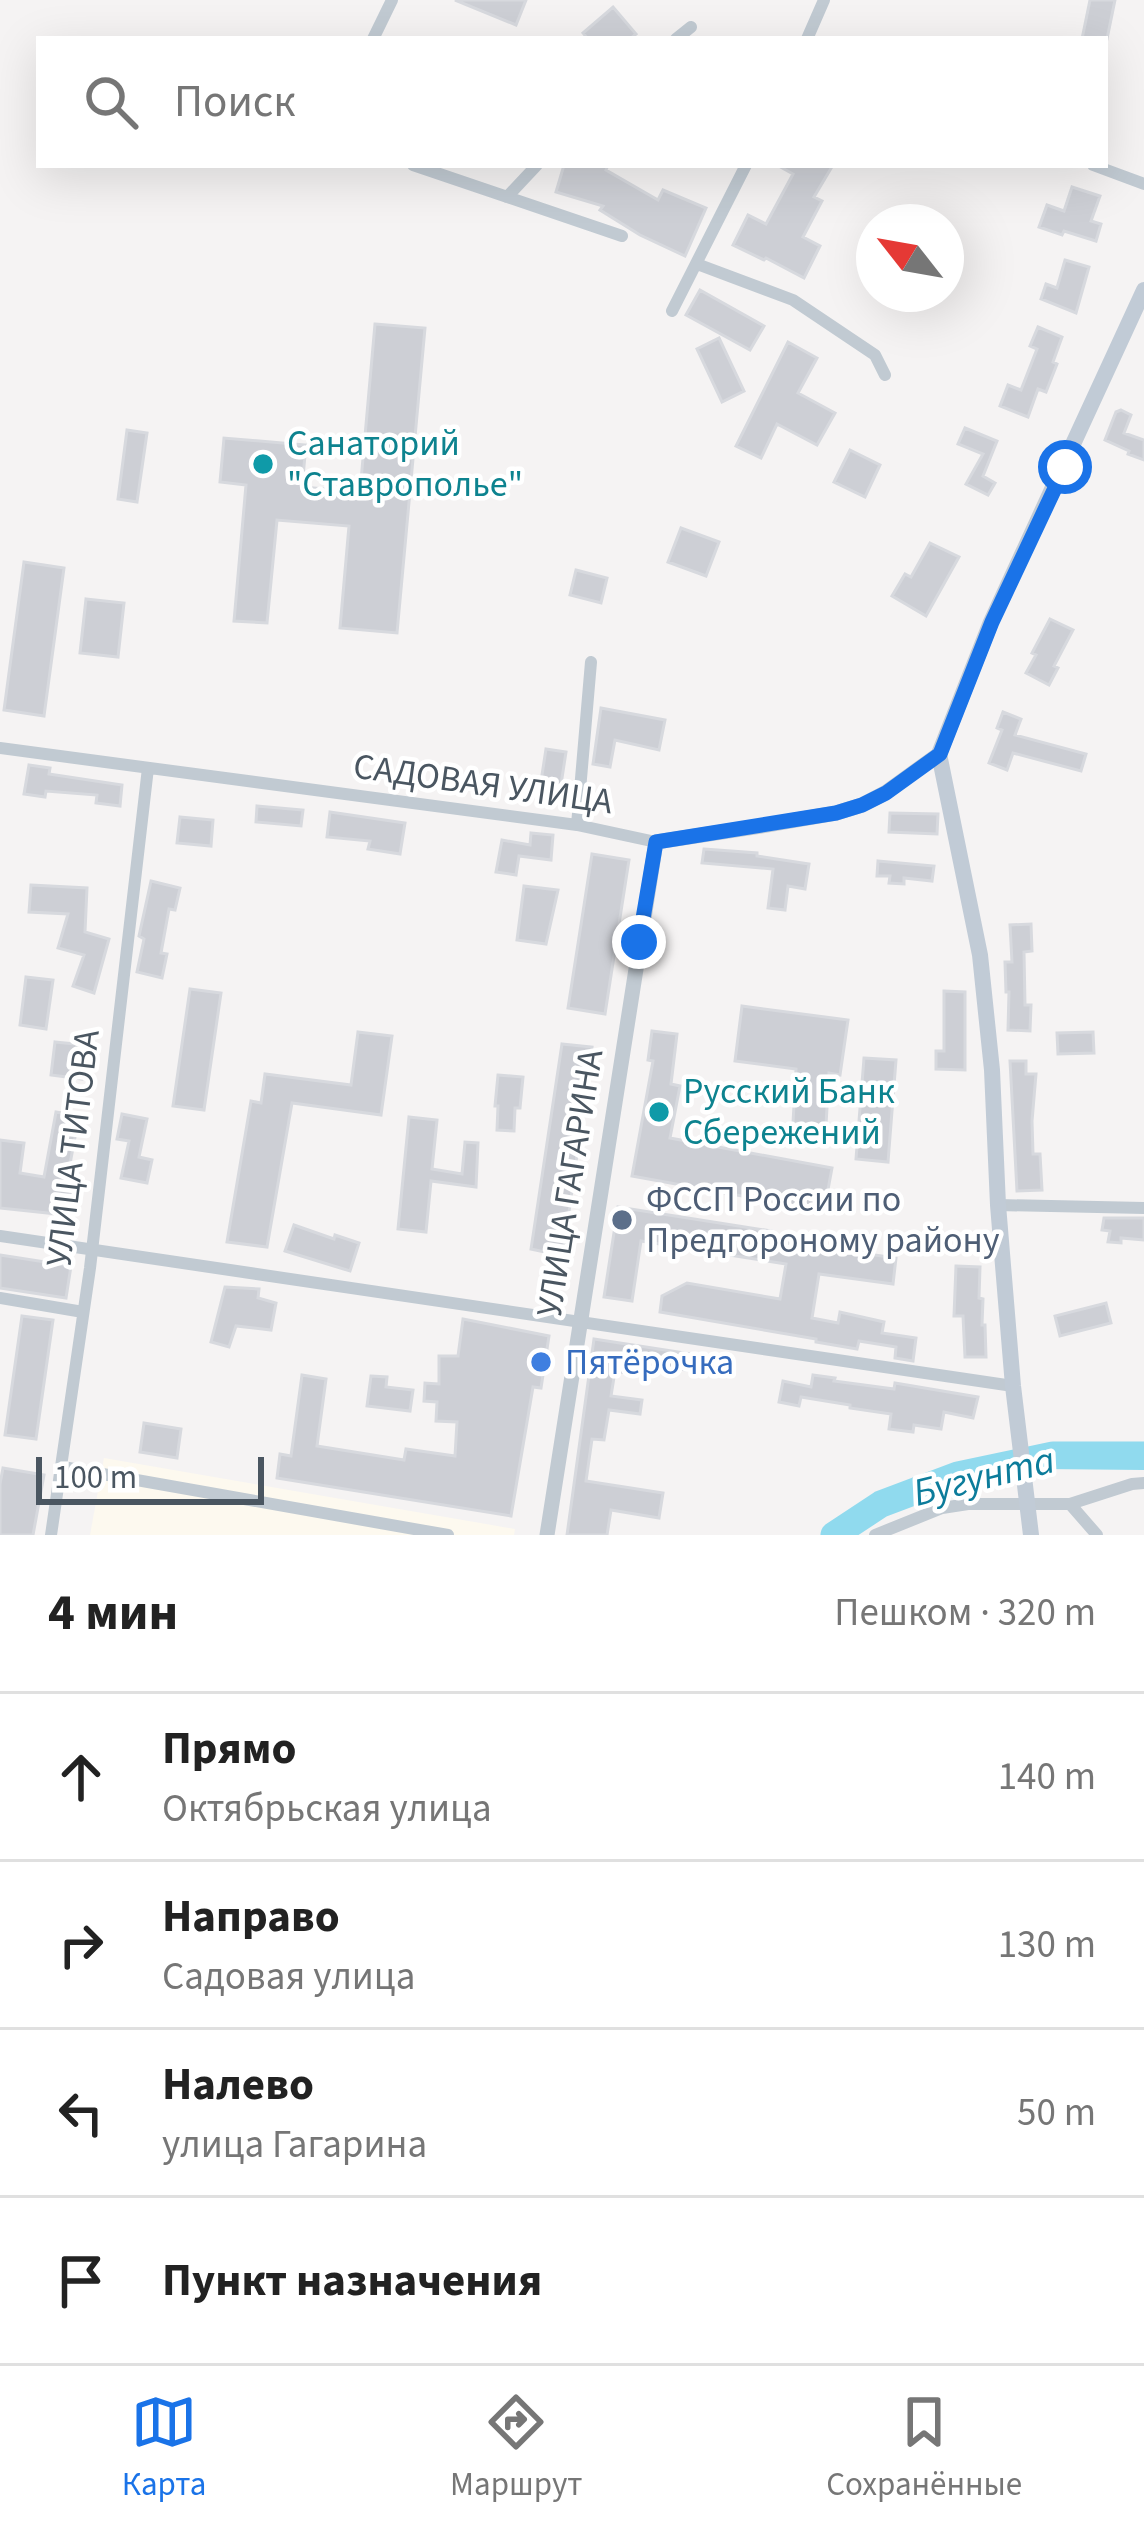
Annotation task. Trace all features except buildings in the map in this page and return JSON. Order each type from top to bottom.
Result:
[{"type":"main road","points":[[1030,1535],[1013,1386],[980,955],[940,754],[992,622],[1144,290]]},
{"type":"street","points":[[374,36],[392,0]]},
{"type":"street","points":[[808,36],[824,0]]},
{"type":"street","points":[[680,36],[691,28]]},
{"type":"street","points":[[421,168],[622,236]]},
{"type":"street","points":[[507,197],[534,168]]},
{"type":"street","points":[[671,311],[745,168]]},
{"type":"street","points":[[1101,168],[1144,184]]},
{"type":"street","points":[[697,264],[793,300],[874,355],[885,375]]},
{"type":"street","points":[[577,825],[591,662]]},
{"type":"street","name":"САДОВАЯ УЛИЦА","points":[[0,748],[577,825],[656,842],[862,805],[940,754]]},
{"type":"street","name":"УЛИЦА ТИТОВА","points":[[51,1535],[92,1248],[148,768]]},
{"type":"street","name":"УЛИЦА ГАГАРИНА","points":[[547,1535],[656,842]]},
{"type":"street","points":[[998,1205],[1144,1208]]},
{"type":"street","points":[[0,1236],[1013,1386]]},
{"type":"street","points":[[0,1298],[82,1312]]},
{"type":"street","points":[[63,1467],[448,1535]]},
{"type":"street","points":[[875,1535],[942,1508],[1026,1497],[1070,1504],[1144,1483]]},
{"type":"street","points":[[1070,1504],[1097,1535]]},
{"type":"shaded area","points":[[104,1458],[515,1529],[514,1535],[90,1535]]},
{"type":"water","points":[[1144,1444],[1144,1470],[1043,1469],[1040,1447]]},
{"type":"waterway","name":"Бугунта","points":[[834,1535],[881,1504],[958,1475],[1053,1455],[1144,1455]]},
{"type":"place","name":"Санаторий \"Ставрополье\"","points":[[263,464]]},
{"type":"place","name":"Русский Банк Сбережений","points":[[659,1112]]},
{"type":"place","name":"ФССП России по Предгороному району","points":[[622,1220]]},
{"type":"place","name":"Пятёрочка","points":[[541,1362]]},
{"type":"route","points":[[639,942],[656,842],[862,805],[940,754],[992,622],[1065,467]]}]
